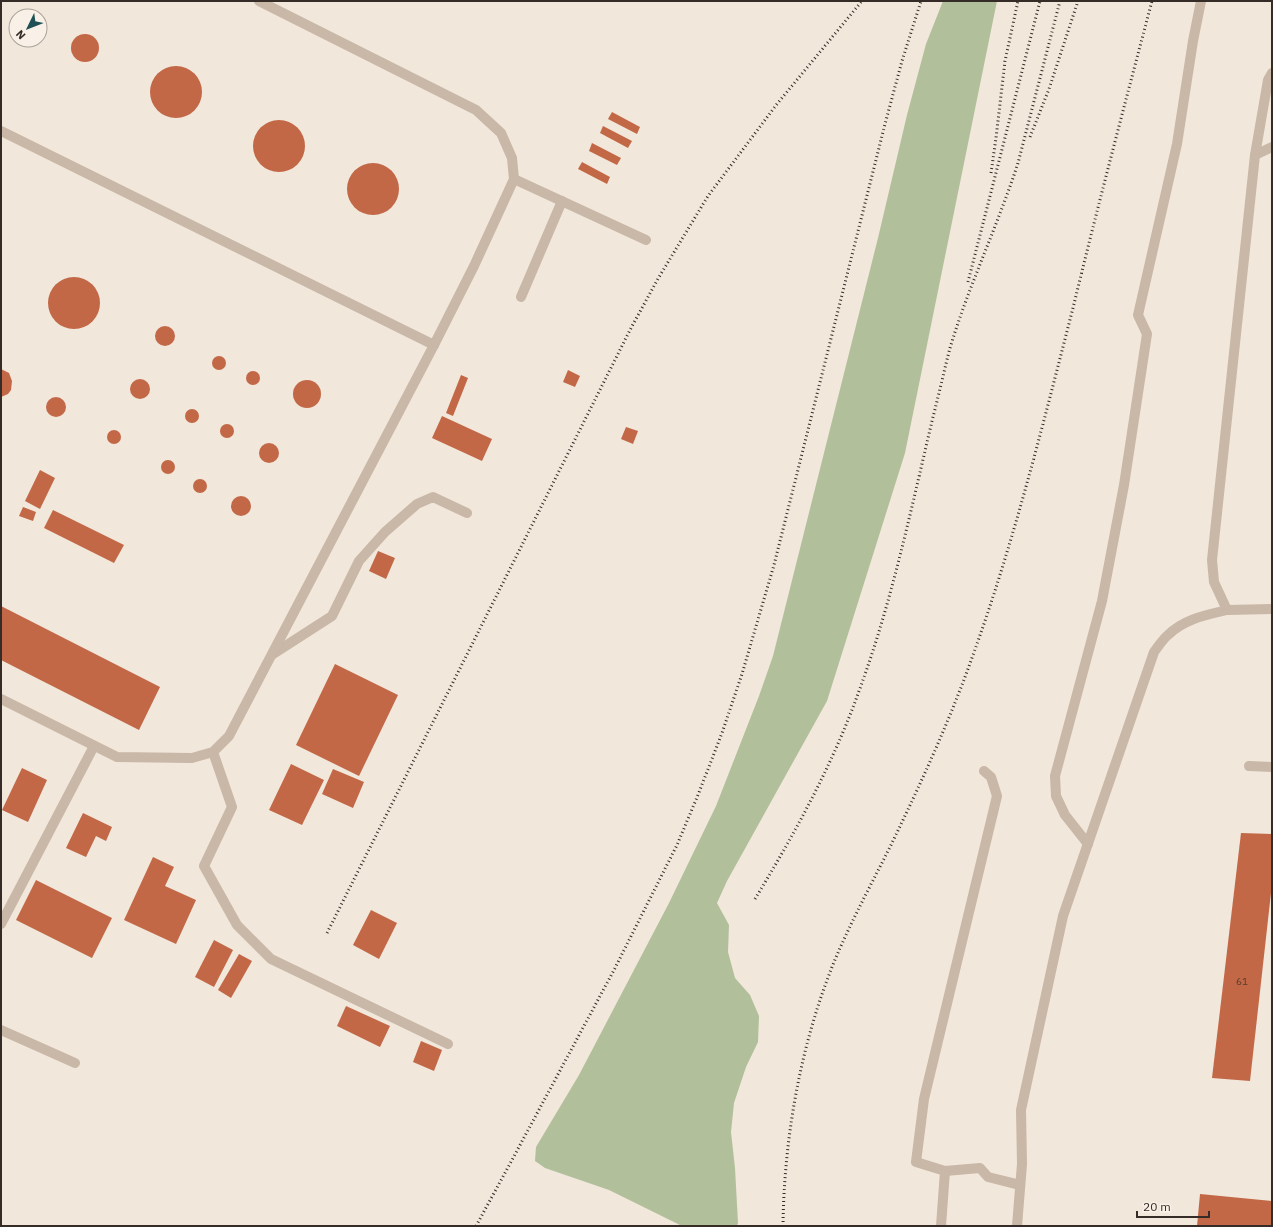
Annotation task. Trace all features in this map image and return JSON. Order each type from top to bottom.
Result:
[{"type":"street","points":[[1,699],[117,757],[192,758],[213,752],[229,736],[434,345],[474,266],[514,179],[512,158],[501,133],[476,110],[259,1]]},
{"type":"street","points":[[1088,844],[1065,815],[1056,796],[1054,776],[1102,601],[1122,493],[1147,334],[1138,315],[1177,144],[1193,41],[1201,1]]},
{"type":"street","points":[[1228,610],[1214,582],[1212,560],[1254,155],[1268,80],[1272,73]]},
{"type":"street","points":[[1,132],[434,345]]},
{"type":"street","points":[[1254,155],[1272,147]]},
{"type":"street","points":[[514,179],[646,240]]},
{"type":"street","points":[[521,297],[562,201]]},
{"type":"street","points":[[272,654],[332,616],[359,562],[385,532],[416,504],[433,497],[467,513]]},
{"type":"street","points":[[1017,1226],[1022,1164],[1021,1110],[1063,916],[1154,652],[1168,635],[1181,625],[1194,618],[1228,610],[1272,609]]},
{"type":"street","points":[[1,924],[94,746]]},
{"type":"street","points":[[213,752],[232,807],[204,866],[237,925],[272,959],[448,1044]]},
{"type":"street","points":[[1249,766],[1272,766]]},
{"type":"street","points":[[984,771],[991,777],[997,796],[924,1100],[916,1162],[945,1171],[980,1168],[988,1177],[1020,1185]]},
{"type":"street","points":[[1,1030],[75,1063]]},
{"type":"street","points":[[941,1226],[945,1171]]},
{"type":"green space","points":[[943,1],[997,1],[905,453],[827,701],[727,881],[717,903],[729,925],[728,952],[735,978],[750,995],[759,1016],[758,1042],[746,1067],[734,1103],[731,1132],[735,1168],[737,1226],[682,1226],[609,1190],[545,1168],[535,1161],[536,1147],[579,1075],[669,903],[716,806],[759,696],[773,656],[878,238],[907,115],[926,44]]},
{"type":"building","points":[[85,34],[95,38],[99,48],[95,58],[85,62],[75,58],[71,48],[75,38]]},
{"type":"building","points":[[176,66],[186,68],[194,74],[200,82],[202,92],[200,102],[194,110],[186,116],[176,118],[166,116],[158,110],[152,102],[150,92],[152,82],[158,74],[166,68]]},
{"type":"building","points":[[612,112],[640,127],[637,134],[608,119]]},
{"type":"building","points":[[279,120],[289,122],[297,128],[303,136],[305,146],[303,156],[297,164],[289,170],[279,172],[269,170],[261,164],[255,156],[253,146],[255,136],[261,128],[269,122]]},
{"type":"building","points":[[603,126],[632,141],[628,148],[600,133]]},
{"type":"building","points":[[592,143],[621,158],[617,165],[589,151]]},
{"type":"building","points":[[582,162],[610,177],[607,184],[578,169]]},
{"type":"building","points":[[373,163],[383,165],[391,171],[397,179],[399,189],[397,199],[391,207],[383,213],[373,215],[363,213],[355,207],[349,199],[347,189],[349,179],[355,171],[363,165]]},
{"type":"building","points":[[74,277],[84,279],[92,285],[98,293],[100,303],[98,313],[92,321],[84,327],[74,329],[64,327],[56,321],[50,313],[48,303],[50,293],[56,285],[64,279]]},
{"type":"building","points":[[165,326],[172,329],[175,336],[172,343],[165,346],[158,343],[155,336],[158,329]]},
{"type":"building","points":[[219,356],[224,358],[226,363],[224,368],[219,370],[214,368],[212,363],[214,358]]},
{"type":"building","points":[[1,369],[9,373],[12,381],[11,390],[8,394],[1,397]]},
{"type":"building","points":[[568,370],[580,376],[575,387],[563,382]]},
{"type":"building","points":[[253,371],[258,373],[260,378],[258,383],[253,385],[248,383],[246,378],[248,373]]},
{"type":"building","points":[[461,375],[468,378],[453,416],[446,413]]},
{"type":"building","points":[[140,379],[147,382],[150,389],[147,396],[140,399],[133,396],[130,389],[133,382]]},
{"type":"building","points":[[307,380],[317,384],[321,394],[317,404],[307,408],[297,404],[293,394],[297,384]]},
{"type":"building","points":[[56,397],[63,400],[66,407],[63,414],[56,417],[49,414],[46,407],[49,400]]},
{"type":"building","points":[[192,409],[197,411],[199,416],[197,421],[192,423],[187,421],[185,416],[187,411]]},
{"type":"building","points":[[442,416],[492,439],[482,461],[432,438]]},
{"type":"building","points":[[227,424],[232,426],[234,431],[232,436],[227,438],[222,436],[220,431],[222,426]]},
{"type":"building","points":[[626,427],[638,431],[633,444],[621,439]]},
{"type":"building","points":[[114,430],[119,432],[121,437],[119,442],[114,444],[109,442],[107,437],[109,432]]},
{"type":"building","points":[[269,443],[276,446],[279,453],[276,460],[269,463],[262,460],[259,453],[262,446]]},
{"type":"building","points":[[168,460],[173,462],[175,467],[173,472],[168,474],[163,472],[161,467],[163,462]]},
{"type":"building","points":[[40,470],[55,478],[40,509],[25,501]]},
{"type":"building","points":[[200,479],[205,481],[207,486],[205,491],[200,493],[195,491],[193,486],[195,481]]},
{"type":"building","points":[[241,496],[248,499],[251,506],[248,513],[241,516],[234,513],[231,506],[234,499]]},
{"type":"building","points":[[23,507],[36,512],[33,521],[19,516]]},
{"type":"building","points":[[53,510],[124,545],[114,563],[44,528]]},
{"type":"building","points":[[378,551],[395,558],[386,579],[369,571]]},
{"type":"building","points":[[1,606],[160,687],[139,730],[1,660]]},
{"type":"building","points":[[335,664],[398,695],[359,776],[296,745]]},
{"type":"building","points":[[291,764],[324,780],[302,825],[269,810]]},
{"type":"building","points":[[22,768],[47,780],[28,822],[2,810]]},
{"type":"building","points":[[333,769],[364,782],[353,808],[322,794]]},
{"type":"building","points":[[83,813],[112,827],[106,841],[96,836],[86,857],[66,848]]},
{"type":"building","points":[[1241,833],[1272,834],[1272,884],[1250,1081],[1212,1078]]},
{"type":"building","points":[[153,857],[174,867],[165,886],[196,900],[176,944],[124,920]]},
{"type":"building","points":[[36,880],[112,918],[92,958],[16,920]]},
{"type":"building","points":[[371,910],[397,923],[379,959],[353,945]]},
{"type":"building","points":[[214,940],[233,950],[214,987],[195,977]]},
{"type":"building","points":[[239,954],[252,961],[231,998],[218,990]]},
{"type":"building","points":[[346,1006],[390,1026],[380,1047],[337,1026]]},
{"type":"building","points":[[421,1041],[442,1050],[434,1071],[413,1062]]},
{"type":"building","points":[[1200,1194],[1272,1201],[1272,1226],[1197,1226]]},
{"type":"railway","points":[[327,933],[631,328],[659,277],[708,196],[777,104],[862,1]]},
{"type":"railway","points":[[476,1226],[614,970],[677,845],[722,733],[742,674],[774,565],[885,124],[902,61],[921,1]]},
{"type":"railway","points":[[991,173],[1005,61],[1018,1]]},
{"type":"railway","points":[[968,282],[1040,1]]},
{"type":"railway","points":[[755,899],[799,823],[825,771],[849,718],[871,657],[900,555],[950,348],[1018,163],[1060,1]]},
{"type":"railway","points":[[1030,137],[1049,89],[1078,1]]},
{"type":"railway","points":[[783,1226],[784,1193],[791,1127],[796,1094],[811,1029],[839,951],[902,822],[945,727],[988,612],[1015,526],[1039,439],[1152,1]]}]
